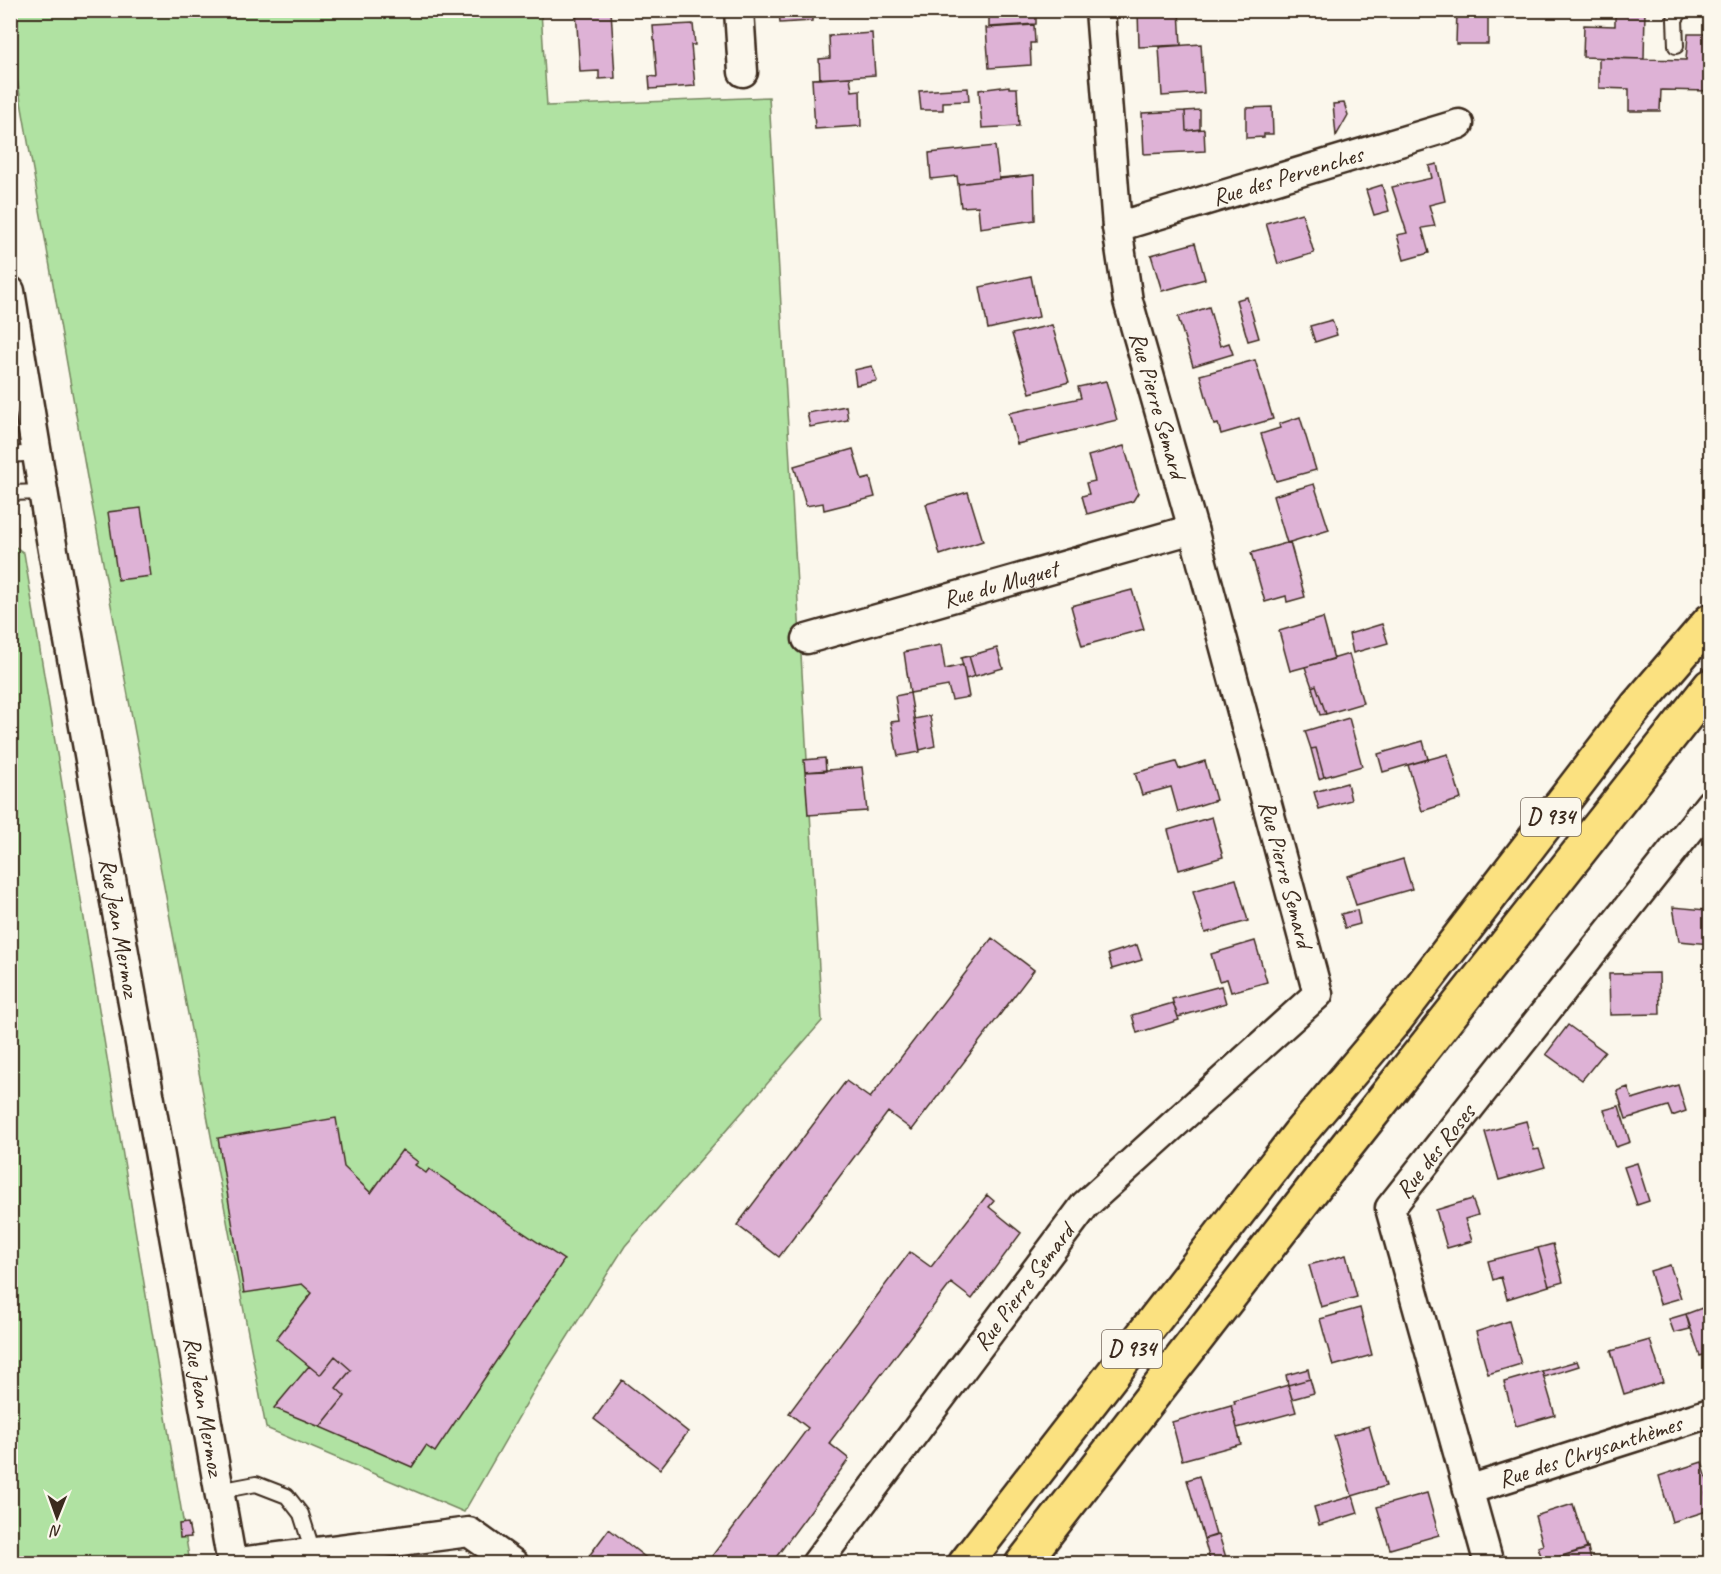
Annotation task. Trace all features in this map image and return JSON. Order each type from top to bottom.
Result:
[{"type":"highway","name":"D 934","points":[[965,1563],[1299,1134],[1397,1018],[1636,707],[1710,621]]},
{"type":"highway","name":"D 934","points":[[1022,1563],[1323,1176],[1710,686]]},
{"type":"street","points":[[739,10],[742,72]]},
{"type":"street","name":"Rue Pierre Semard","points":[[816,1563],[1085,1205],[1318,994],[1193,529],[1128,301],[1117,227],[1100,10]]},
{"type":"street","name":"Rue des Pervenches","points":[[1117,227],[1459,124]]},
{"type":"street","name":"Rue Jean Mermoz","points":[[10,291],[24,454],[44,492],[232,1563]]},
{"type":"street","name":"Rue du Muguet","points":[[807,639],[1193,529]]},
{"type":"street","name":"Rue des Roses","points":[[1490,1563],[1390,1208],[1710,804]]},
{"type":"street","name":"Rue des Chrysanthèmes","points":[[1468,1490],[1710,1413]]},
{"type":"street","points":[[232,1563],[469,1532],[514,1563]]},
{"type":"lane","points":[[1676,46],[1675,19],[1682,10]]},
{"type":"lane","points":[[10,493],[44,492]]},
{"type":"lane","points":[[219,1491],[256,1484],[287,1496],[301,1514],[313,1552]]},
{"type":"green space","points":[[10,11],[541,11],[547,106],[769,97],[822,1021],[625,1246],[536,1387],[464,1512],[266,1428],[88,483],[11,45]]},
{"type":"green space","points":[[10,543],[24,553],[190,1563],[11,1563]]},
{"type":"building","points":[[576,10],[611,10],[615,78],[599,79],[599,71],[580,72]]},
{"type":"building","points":[[779,10],[812,10],[812,21],[780,23]]},
{"type":"building","points":[[940,10],[957,10],[957,16],[941,17]]},
{"type":"building","points":[[989,10],[1036,10],[1036,24],[989,27]]},
{"type":"building","points":[[1138,10],[1179,10],[1181,45],[1139,47]]},
{"type":"building","points":[[1412,10],[1457,10],[1457,14],[1412,13]]},
{"type":"building","points":[[1457,10],[1518,10],[1518,15],[1488,14],[1488,44],[1456,44]]},
{"type":"building","points":[[1615,10],[1645,10],[1644,59],[1583,57],[1584,25],[1615,26]]},
{"type":"building","points":[[693,24],[695,45],[691,45],[695,86],[650,89],[649,76],[657,77],[653,26]]},
{"type":"building","points":[[1034,25],[1035,43],[1030,43],[1031,65],[989,68],[986,28]]},
{"type":"building","points":[[872,33],[875,75],[820,79],[819,59],[830,58],[829,36]]},
{"type":"building","points":[[1688,34],[1710,34],[1710,91],[1661,90],[1660,111],[1629,111],[1629,89],[1599,88],[1599,58],[1686,60]]},
{"type":"building","points":[[1201,44],[1204,93],[1162,96],[1159,47]]},
{"type":"building","points":[[850,77],[852,91],[860,90],[861,126],[815,129],[812,79]]},
{"type":"building","points":[[1009,86],[1009,88],[1017,88],[1019,126],[982,128],[979,90]]},
{"type":"building","points":[[968,88],[969,101],[943,102],[943,110],[921,110],[919,91]]},
{"type":"building","points":[[1344,103],[1348,115],[1336,136],[1333,104]]},
{"type":"building","points":[[1272,107],[1273,134],[1246,138],[1246,108]]},
{"type":"building","points":[[1200,110],[1200,129],[1186,131],[1185,111]]},
{"type":"building","points":[[1185,111],[1186,131],[1204,129],[1205,151],[1144,154],[1142,113]]},
{"type":"building","points":[[995,146],[999,178],[1034,175],[958,184],[957,176],[931,179],[929,153]]},
{"type":"building","points":[[1437,164],[1445,201],[1429,205],[1435,226],[1422,228],[1429,253],[1404,260],[1397,235],[1407,233],[1392,187],[1432,178],[1429,166]]},
{"type":"building","points":[[1034,175],[1035,220],[980,228],[978,206],[961,207],[958,184]]},
{"type":"building","points":[[1382,185],[1389,211],[1374,215],[1366,190]]},
{"type":"building","points":[[1302,213],[1314,253],[1278,264],[1266,223]]},
{"type":"building","points":[[1195,243],[1205,279],[1162,291],[1151,255]]},
{"type":"building","points":[[1031,276],[1039,317],[988,329],[980,287]]},
{"type":"building","points":[[1247,297],[1259,338],[1248,341],[1236,300]]},
{"type":"building","points":[[1209,307],[1220,346],[1229,343],[1233,354],[1193,366],[1178,317]]},
{"type":"building","points":[[1332,320],[1337,335],[1315,342],[1310,326]]},
{"type":"building","points":[[1052,325],[1069,382],[1030,393],[1012,334]]},
{"type":"building","points":[[1255,360],[1273,419],[1221,434],[1218,424],[1214,425],[1200,375]]},
{"type":"building","points":[[872,366],[877,381],[856,385],[854,370]]},
{"type":"building","points":[[1106,381],[1117,420],[1017,444],[1009,413],[1081,398],[1078,387]]},
{"type":"building","points":[[846,406],[848,420],[810,427],[807,413]]},
{"type":"building","points":[[1300,417],[1316,470],[1276,481],[1261,434],[1280,428],[1279,424]]},
{"type":"building","points":[[1124,446],[1138,493],[1133,501],[1087,514],[1082,496],[1089,494],[1086,483],[1095,481],[1088,456]]},
{"type":"building","points":[[853,449],[862,480],[870,478],[875,497],[824,510],[823,503],[806,506],[794,466]]},
{"type":"building","points":[[1314,484],[1329,530],[1287,543],[1273,496]]},
{"type":"building","points":[[968,492],[983,541],[940,555],[926,504]]},
{"type":"building","points":[[141,508],[151,576],[118,580],[108,512]]},
{"type":"building","points":[[1290,542],[1305,597],[1287,602],[1286,596],[1265,602],[1251,553]]},
{"type":"building","points":[[1132,590],[1144,629],[1082,646],[1071,606]]},
{"type":"building","points":[[1323,618],[1334,659],[1290,671],[1279,631]]},
{"type":"building","points":[[1382,624],[1388,643],[1353,653],[1349,634]]},
{"type":"building","points":[[941,645],[945,669],[963,665],[969,697],[952,700],[948,686],[910,693],[904,652]]},
{"type":"building","points":[[997,648],[1003,668],[975,676],[969,656]]},
{"type":"building","points":[[1349,654],[1363,703],[1326,714],[1316,685],[1312,687],[1305,667]]},
{"type":"building","points":[[969,656],[975,676],[966,679],[961,658]]},
{"type":"building","points":[[1316,685],[1326,714],[1320,715],[1312,687]]},
{"type":"building","points":[[910,693],[920,752],[898,756],[891,722],[899,721],[895,696]]},
{"type":"building","points":[[930,716],[935,746],[920,750],[914,719]]},
{"type":"building","points":[[1349,718],[1362,766],[1324,777],[1316,748],[1311,749],[1305,731]]},
{"type":"building","points":[[1423,741],[1428,759],[1383,772],[1378,754]]},
{"type":"building","points":[[1316,748],[1324,777],[1319,779],[1311,749]]},
{"type":"building","points":[[1448,754],[1461,799],[1422,811],[1408,765]]},
{"type":"building","points":[[825,758],[826,771],[805,772],[804,760]]},
{"type":"building","points":[[1205,761],[1216,800],[1178,812],[1171,787],[1142,795],[1135,773],[1176,762],[1179,769]]},
{"type":"building","points":[[862,767],[867,811],[808,815],[805,772]]},
{"type":"building","points":[[1347,783],[1351,800],[1319,809],[1314,792]]},
{"type":"building","points":[[1212,817],[1223,857],[1179,870],[1168,830]]},
{"type":"building","points":[[1403,859],[1412,889],[1356,905],[1347,876]]},
{"type":"building","points":[[1236,879],[1248,921],[1205,933],[1193,891]]},
{"type":"building","points":[[1707,892],[1710,892],[1710,944],[1679,941],[1673,907],[1706,910]]},
{"type":"building","points":[[1357,910],[1360,924],[1345,928],[1341,914]]},
{"type":"building","points":[[992,938],[1034,970],[912,1130],[888,1112],[779,1257],[737,1225],[846,1081],[870,1098]]},
{"type":"building","points":[[1255,941],[1267,982],[1231,992],[1227,979],[1219,981],[1211,954]]},
{"type":"building","points":[[1137,945],[1142,960],[1112,969],[1108,954]]},
{"type":"building","points":[[1659,973],[1660,1014],[1610,1015],[1609,974]]},
{"type":"building","points":[[1221,986],[1226,1003],[1178,1017],[1172,999]]},
{"type":"building","points":[[1173,1003],[1179,1020],[1137,1033],[1132,1015]]},
{"type":"building","points":[[1568,1025],[1605,1052],[1582,1080],[1546,1054]]},
{"type":"building","points":[[1678,1085],[1686,1111],[1672,1116],[1668,1106],[1626,1119],[1617,1091],[1628,1087],[1632,1099]]},
{"type":"building","points":[[1619,1106],[1630,1142],[1616,1147],[1604,1110]]},
{"type":"building","points":[[336,1118],[344,1167],[371,1193],[402,1150],[418,1162],[415,1165],[426,1173],[429,1169],[564,1260],[435,1452],[426,1446],[412,1467],[320,1427],[345,1396],[336,1388],[351,1370],[335,1356],[320,1375],[276,1339],[312,1293],[302,1284],[244,1293],[218,1138]]},
{"type":"building","points":[[1526,1121],[1534,1150],[1539,1149],[1545,1167],[1499,1180],[1485,1132]]},
{"type":"building","points":[[1637,1163],[1649,1201],[1637,1205],[1624,1167]]},
{"type":"building","points":[[987,1195],[994,1201],[989,1207],[1021,1233],[972,1299],[951,1283],[829,1443],[849,1459],[771,1564],[706,1564],[808,1428],[789,1413],[910,1252],[931,1267]]},
{"type":"building","points":[[1472,1199],[1478,1215],[1465,1219],[1472,1241],[1447,1248],[1436,1210]]},
{"type":"building","points":[[1553,1244],[1563,1282],[1549,1286],[1538,1248]]},
{"type":"building","points":[[1538,1248],[1549,1286],[1507,1299],[1501,1277],[1493,1280],[1488,1261]]},
{"type":"building","points":[[1346,1255],[1357,1297],[1321,1307],[1309,1265]]},
{"type":"building","points":[[1670,1265],[1681,1298],[1660,1304],[1650,1271]]},
{"type":"building","points":[[1710,1305],[1710,1353],[1700,1356],[1686,1314]]},
{"type":"building","points":[[1360,1308],[1372,1355],[1333,1366],[1320,1319]]},
{"type":"building","points":[[1686,1314],[1690,1329],[1674,1333],[1669,1319]]},
{"type":"building","points":[[1509,1321],[1521,1364],[1488,1374],[1476,1332]]},
{"type":"building","points":[[1650,1340],[1663,1382],[1624,1394],[1611,1351]]},
{"type":"building","points":[[335,1356],[351,1370],[336,1388],[345,1396],[320,1427],[274,1408],[309,1366],[320,1375]]},
{"type":"building","points":[[1577,1361],[1579,1366],[1544,1377],[1542,1371]]},
{"type":"building","points":[[1308,1369],[1310,1379],[1288,1385],[1286,1375]]},
{"type":"building","points":[[1542,1371],[1555,1415],[1516,1426],[1504,1382]]},
{"type":"building","points":[[1310,1379],[1314,1393],[1292,1399],[1288,1385]]},
{"type":"building","points":[[622,1380],[688,1432],[660,1469],[594,1419]]},
{"type":"building","points":[[1288,1385],[1296,1412],[1237,1428],[1231,1405],[1235,1404],[1234,1401]]},
{"type":"building","points":[[1231,1405],[1241,1444],[1182,1460],[1172,1422]]},
{"type":"building","points":[[1369,1426],[1386,1486],[1352,1496],[1334,1436]]},
{"type":"building","points":[[1702,1462],[1710,1489],[1706,1493],[1710,1510],[1672,1522],[1659,1476]]},
{"type":"building","points":[[1199,1476],[1216,1535],[1204,1539],[1187,1480]]},
{"type":"building","points":[[1427,1493],[1439,1535],[1390,1549],[1377,1507]]},
{"type":"building","points":[[1353,1496],[1358,1513],[1319,1525],[1314,1507]]},
{"type":"building","points":[[1573,1504],[1587,1549],[1543,1562],[1538,1547],[1543,1545],[1535,1516]]},
{"type":"building","points":[[188,1523],[191,1537],[180,1538],[179,1524]]},
{"type":"building","points":[[609,1529],[654,1564],[583,1564]]},
{"type":"building","points":[[1219,1535],[1228,1564],[1211,1564],[1204,1539]]},
{"type":"building","points":[[1588,1548],[1592,1564],[1549,1564],[1548,1560]]}]
